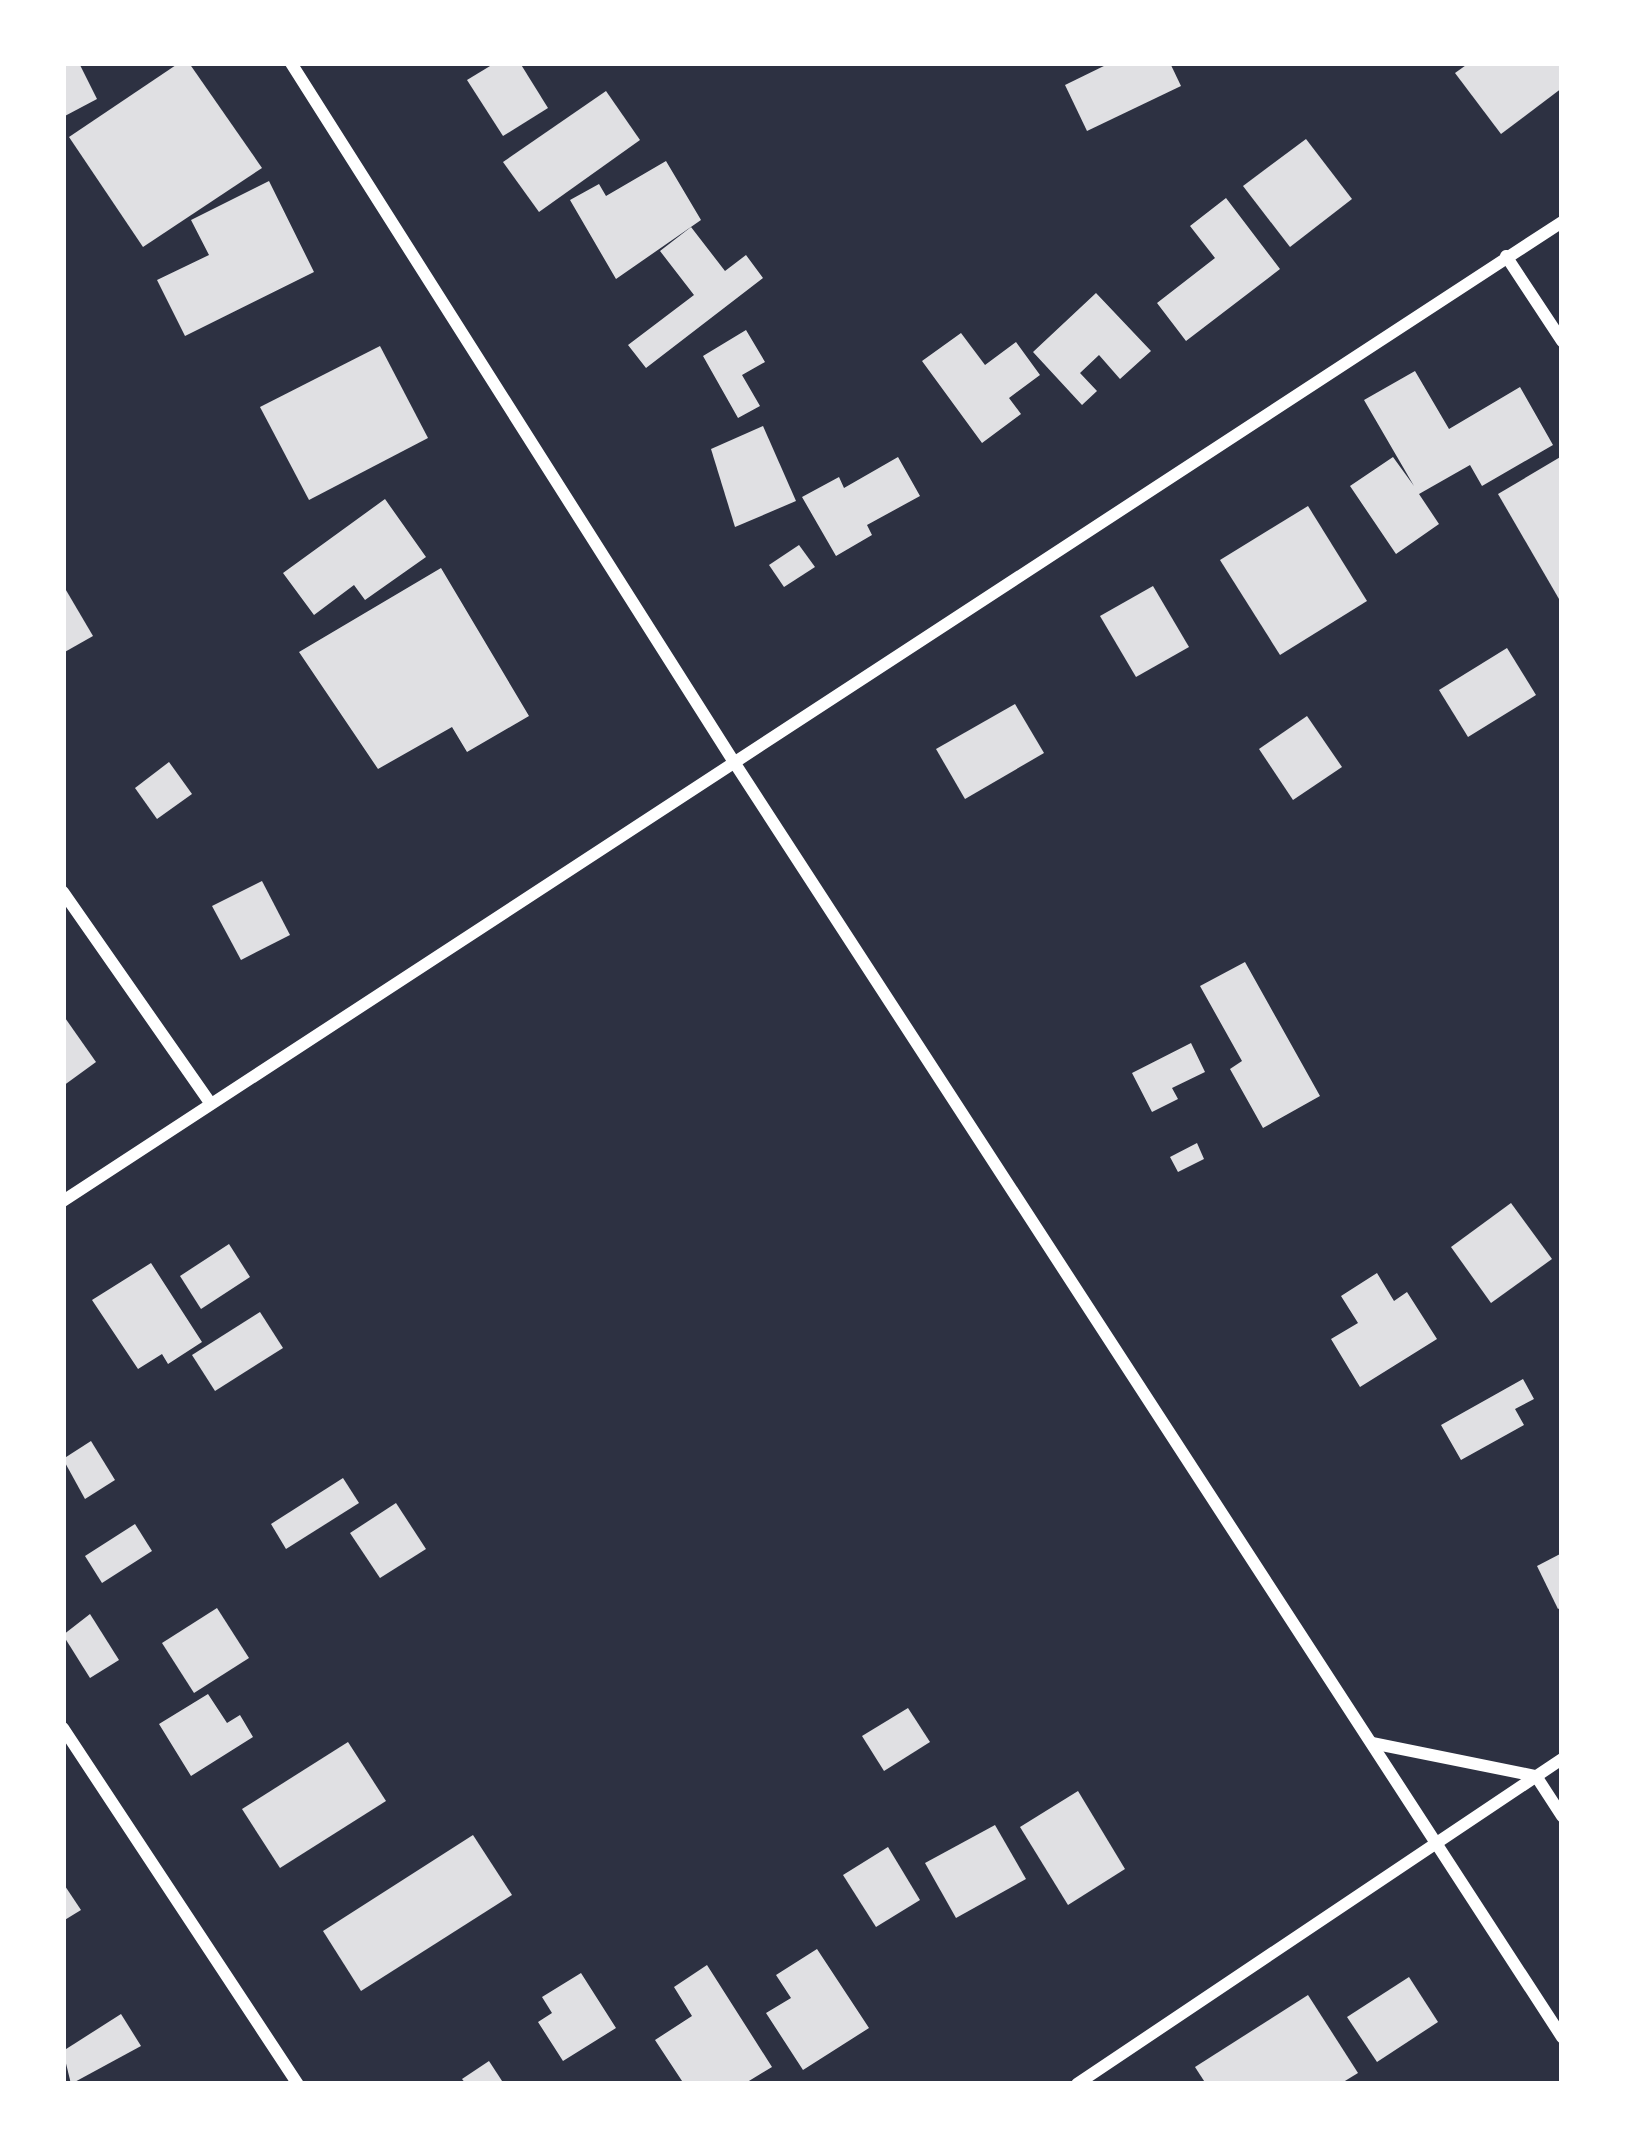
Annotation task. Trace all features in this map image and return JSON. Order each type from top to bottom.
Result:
[{"type":"street","points":[[291,63],[732,759],[1562,2036]]},
{"type":"street","points":[[63,1201],[732,759],[1562,222]]},
{"type":"street","points":[[1506,256],[1562,341]]},
{"type":"street","points":[[63,892],[210,1102]]},
{"type":"street","points":[[63,1728],[298,2084]]},
{"type":"street","points":[[1371,1743],[1536,1776],[1562,1816]]},
{"type":"street","points":[[1077,2084],[1562,1759]]},
{"type":"building","points":[[63,63],[79,63],[97,99],[63,117]]},
{"type":"building","points":[[179,63],[189,63],[262,168],[143,247],[69,137]]},
{"type":"building","points":[[495,63],[520,63],[548,108],[503,136],[467,80]]},
{"type":"building","points":[[1110,63],[1170,63],[1181,86],[1087,131],[1065,85]]},
{"type":"building","points":[[1469,63],[1562,63],[1562,88],[1501,134],[1455,73]]},
{"type":"building","points":[[606,91],[640,140],[539,212],[503,162]]},
{"type":"building","points":[[1306,139],[1352,199],[1290,247],[1243,186]]},
{"type":"building","points":[[666,161],[701,220],[616,279],[570,200],[599,184],[606,196]]},
{"type":"building","points":[[269,181],[314,272],[185,336],[157,280],[209,255],[191,220]]},
{"type":"building","points":[[1226,198],[1280,269],[1186,341],[1157,303],[1215,258],[1190,226]]},
{"type":"building","points":[[691,227],[725,271],[746,255],[763,278],[646,368],[628,345],[694,295],[660,251]]},
{"type":"building","points":[[1096,293],[1151,351],[1120,379],[1099,355],[1080,373],[1097,391],[1082,405],[1033,352]]},
{"type":"building","points":[[746,330],[765,362],[742,375],[760,406],[738,418],[703,356]]},
{"type":"building","points":[[961,333],[985,365],[1016,342],[1040,375],[1009,398],[1021,414],[982,443],[922,361]]},
{"type":"building","points":[[380,346],[428,438],[309,500],[260,407]]},
{"type":"building","points":[[1415,371],[1449,429],[1520,387],[1553,445],[1482,486],[1470,465],[1419,494],[1439,524],[1396,554],[1350,486],[1393,457],[1414,486],[1364,400]]},
{"type":"building","points":[[763,426],[796,501],[735,527],[711,449]]},
{"type":"building","points":[[1562,456],[1562,597],[1559,599],[1498,494]]},
{"type":"building","points":[[898,457],[920,496],[867,525],[872,535],[836,556],[802,497],[839,477],[844,488]]},
{"type":"building","points":[[385,499],[426,557],[365,600],[354,585],[314,615],[283,573]]},
{"type":"building","points":[[1308,506],[1367,601],[1280,655],[1220,560]]},
{"type":"building","points":[[799,545],[815,567],[784,587],[769,565]]},
{"type":"building","points":[[441,568],[529,716],[467,752],[452,727],[378,769],[299,652]]},
{"type":"building","points":[[63,585],[93,636],[63,653]]},
{"type":"building","points":[[1153,586],[1189,647],[1136,677],[1100,616]]},
{"type":"building","points":[[1507,648],[1536,695],[1468,737],[1439,690]]},
{"type":"building","points":[[1015,704],[1044,753],[965,799],[936,749]]},
{"type":"building","points":[[1307,716],[1342,767],[1293,800],[1259,749]]},
{"type":"building","points":[[169,762],[192,794],[157,819],[135,788]]},
{"type":"building","points":[[262,881],[290,935],[241,960],[212,906]]},
{"type":"building","points":[[1245,962],[1320,1096],[1263,1128],[1230,1069],[1242,1061],[1200,986]]},
{"type":"building","points":[[63,1015],[96,1062],[63,1086]]},
{"type":"building","points":[[1191,1043],[1205,1072],[1172,1088],[1178,1099],[1152,1112],[1132,1073]]},
{"type":"building","points":[[1197,1143],[1204,1159],[1178,1172],[1170,1157]]},
{"type":"building","points":[[1511,1203],[1552,1259],[1491,1303],[1451,1247]]},
{"type":"building","points":[[229,1244],[250,1277],[201,1309],[180,1276]]},
{"type":"building","points":[[151,1263],[202,1342],[168,1364],[162,1354],[138,1369],[92,1300]]},
{"type":"building","points":[[1377,1273],[1394,1301],[1407,1292],[1437,1339],[1360,1387],[1331,1339],[1358,1323],[1341,1296]]},
{"type":"building","points":[[260,1312],[283,1348],[215,1391],[192,1355]]},
{"type":"building","points":[[1523,1379],[1534,1399],[1515,1409],[1524,1425],[1461,1460],[1441,1425]]},
{"type":"building","points":[[91,1441],[115,1480],[85,1499],[63,1459]]},
{"type":"building","points":[[343,1478],[359,1503],[286,1549],[271,1524]]},
{"type":"building","points":[[396,1503],[426,1549],[380,1578],[350,1533]]},
{"type":"building","points":[[135,1524],[152,1551],[102,1583],[85,1556]]},
{"type":"building","points":[[1562,1553],[1562,1607],[1558,1609],[1537,1566]]},
{"type":"building","points":[[217,1608],[249,1658],[194,1693],[162,1643]]},
{"type":"building","points":[[90,1614],[119,1660],[90,1678],[63,1635]]},
{"type":"building","points":[[208,1694],[227,1723],[240,1715],[253,1737],[191,1776],[159,1724]]},
{"type":"building","points":[[908,1708],[930,1742],[884,1771],[862,1736]]},
{"type":"building","points":[[348,1742],[386,1801],[280,1868],[242,1809]]},
{"type":"building","points":[[1078,1791],[1125,1869],[1068,1905],[1020,1827]]},
{"type":"building","points":[[995,1825],[1026,1879],[956,1918],[925,1863]]},
{"type":"building","points":[[473,1835],[512,1895],[361,1991],[323,1931]]},
{"type":"building","points":[[888,1847],[920,1900],[876,1927],[843,1875]]},
{"type":"building","points":[[63,1883],[81,1910],[63,1921]]},
{"type":"building","points":[[817,1949],[869,2028],[803,2070],[766,2013],[791,1998],[776,1975]]},
{"type":"building","points":[[707,1965],[772,2067],[744,2084],[684,2084],[655,2040],[692,2016],[674,1987]]},
{"type":"building","points":[[581,1973],[616,2028],[563,2061],[538,2022],[552,2013],[542,1997]]},
{"type":"building","points":[[1409,1977],[1438,2022],[1377,2062],[1347,2017]]},
{"type":"building","points":[[1308,1995],[1358,2073],[1340,2084],[1206,2084],[1195,2067]]},
{"type":"building","points":[[121,2014],[141,2046],[71,2084],[63,2051]]},
{"type":"building","points":[[489,2061],[504,2084],[466,2084],[462,2079]]}]
